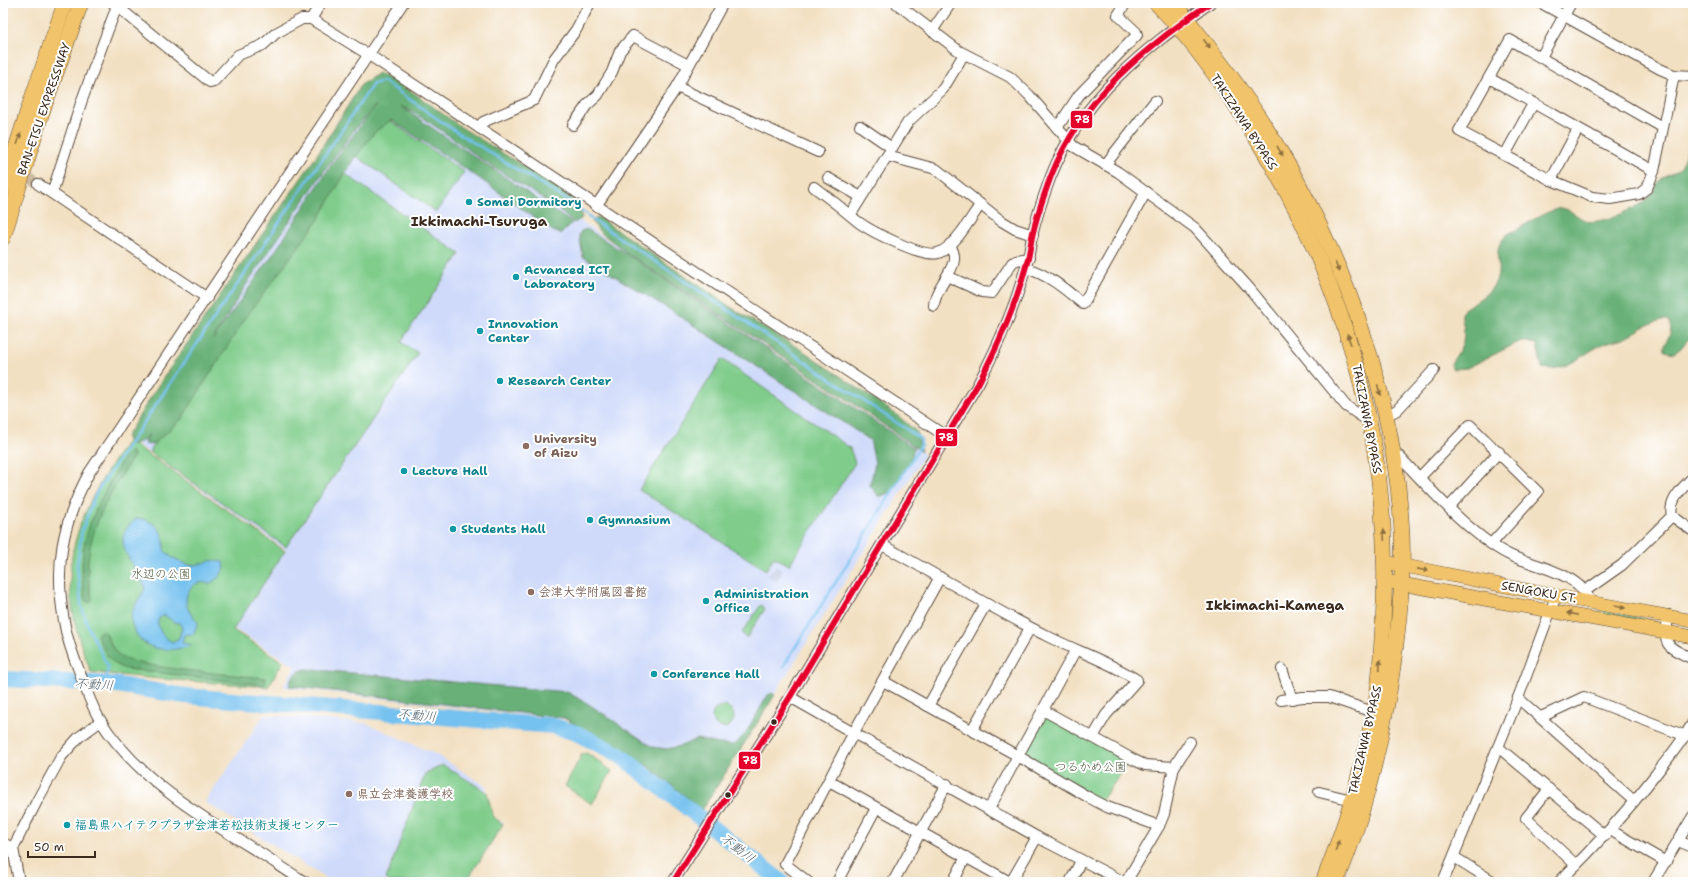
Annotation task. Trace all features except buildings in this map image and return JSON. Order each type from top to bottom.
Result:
[{"type":"highway","name":"BAN-ETSU EXPRESSWAY","points":[[3,189],[29,107],[66,3]]},
{"type":"highway","name":"BAN-ETSU EXPRESSWAY","points":[[3,238],[42,112],[80,3]]},
{"type":"highway","name":"TAKIZAWA BYPASS","points":[[1156,3],[1182,23],[1260,118],[1285,158],[1319,223],[1351,303],[1386,416],[1398,490],[1402,535],[1399,632],[1384,724],[1360,820],[1336,882]]},
{"type":"highway","name":"TAKIZAWA BYPASS","points":[[1173,3],[1182,23],[1250,127],[1296,207],[1319,258],[1344,326],[1365,395],[1370,422],[1379,478],[1385,562],[1378,680],[1373,712],[1352,800],[1336,849],[1323,882]]},
{"type":"main road","name":"SENGOKU ST.","points":[[1385,562],[1556,596],[1588,596],[1693,621]]},
{"type":"main road","name":"SENGOKU ST.","points":[[1385,581],[1552,610],[1693,637]]},
{"type":"street","points":[[311,19],[321,3]]},
{"type":"street","points":[[304,882],[169,794],[119,745],[101,721],[88,698],[80,673],[71,653],[66,635],[59,586],[61,546],[68,518],[89,473],[403,3]]},
{"type":"street","points":[[479,128],[483,122],[534,100],[554,59],[576,30],[590,3]]},
{"type":"street","points":[[596,206],[677,87],[723,3]]},
{"type":"street","points":[[896,3],[964,54],[1010,77],[1073,146],[1146,192],[1195,228],[1249,288],[1346,406],[1370,422]]},
{"type":"street","points":[[932,31],[951,3]]},
{"type":"street","points":[[1057,128],[1079,95],[1136,35],[1136,32],[1118,15],[1126,3]]},
{"type":"street","points":[[673,882],[702,834],[790,698],[947,437],[998,345],[1026,268],[1032,236],[1051,177],[1068,141],[1087,111],[1117,76],[1182,23],[1210,3]]},
{"type":"street","points":[[1540,3],[1674,75],[1693,76]]},
{"type":"street","points":[[1541,57],[1571,3]]},
{"type":"street","points":[[52,193],[82,100],[116,4],[210,82],[214,81],[238,55],[263,45],[276,33],[302,19],[311,19],[369,55],[947,437]]},
{"type":"street","points":[[573,125],[587,105],[598,95],[612,72],[620,51],[633,36],[688,65]]},
{"type":"street","points":[[1662,127],[1510,40],[1459,131],[1551,180],[1592,197],[1610,200],[1639,194],[1647,188],[1654,172],[1662,127],[1674,75]]},
{"type":"street","points":[[851,214],[908,122],[943,89],[964,54]]},
{"type":"street","points":[[1489,78],[1654,172]]},
{"type":"street","points":[[677,87],[818,152]]},
{"type":"street","points":[[1105,165],[1155,101]]},
{"type":"street","points":[[1505,155],[1533,104]]},
{"type":"street","points":[[860,126],[889,152],[936,169],[980,205],[1015,229],[1032,236]]},
{"type":"street","points":[[1551,180],[1578,129]]},
{"type":"street","points":[[828,178],[861,197]]},
{"type":"street","points":[[38,184],[207,298]]},
{"type":"street","points":[[814,187],[872,230],[923,252],[939,253],[950,244],[959,235],[980,205]]},
{"type":"street","points":[[1026,268],[1040,272],[1061,285],[1083,304],[1146,192]]},
{"type":"street","points":[[934,306],[936,293],[947,276],[954,256],[950,244]]},
{"type":"street","points":[[947,276],[982,292],[992,293],[1012,263],[1016,260],[1029,258]]},
{"type":"street","points":[[1386,416],[1396,410],[1434,370]]},
{"type":"street","points":[[1420,477],[1470,425],[1538,492],[1492,543]]},
{"type":"street","points":[[1392,449],[1449,507],[1492,543],[1514,557],[1545,566],[1572,582],[1588,596],[1622,566],[1672,516]]},
{"type":"street","points":[[1449,507],[1499,452]]},
{"type":"street","points":[[1693,477],[1675,497],[1670,509],[1672,516],[1693,531]]},
{"type":"street","points":[[882,545],[1030,628],[1075,651],[1125,672],[1137,680],[1106,715],[1093,737]]},
{"type":"street","points":[[808,882],[785,864],[853,734],[940,577]]},
{"type":"street","points":[[1443,882],[1518,698],[1556,596]]},
{"type":"street","points":[[928,706],[986,604]]},
{"type":"street","points":[[1669,615],[1665,631],[1666,642],[1671,648],[1693,660]]},
{"type":"street","points":[[972,730],[1030,628]]},
{"type":"street","points":[[988,809],[1044,710],[1075,651]]},
{"type":"street","points":[[1282,669],[1292,699]]},
{"type":"street","points":[[883,681],[1107,807],[1159,826]]},
{"type":"street","points":[[1281,700],[1329,697],[1373,712]]},
{"type":"street","points":[[1541,717],[1584,697],[1686,736]]},
{"type":"street","points":[[790,698],[853,734],[947,784],[1037,837],[1125,882],[1159,826],[1164,814],[1174,767],[1190,742]]},
{"type":"street","points":[[1518,698],[1634,801]]},
{"type":"street","points":[[1044,710],[1145,765],[1174,767]]},
{"type":"street","points":[[19,882],[13,848],[61,757],[79,737],[101,721]]},
{"type":"street","points":[[1559,882],[1607,833],[1634,801],[1686,736],[1693,722]]},
{"type":"street","points":[[1498,747],[1549,789],[1607,833],[1666,862]]},
{"type":"street","points":[[829,781],[1011,882],[1037,837]]},
{"type":"street","points":[[893,882],[947,784]]},
{"type":"street","points":[[1549,789],[1526,818],[1576,865]]},
{"type":"street","points":[[1319,792],[1352,800]]},
{"type":"street","points":[[837,882],[876,808]]},
{"type":"street","points":[[1653,882],[1693,816]]},
{"type":"street","points":[[1678,840],[1693,848]]},
{"type":"street","points":[[3,843],[13,848]]},
{"type":"street","points":[[953,882],[966,857]]},
{"type":"street","points":[[1454,857],[1494,882]]},
{"type":"street","points":[[1070,882],[1082,861]]},
{"type":"shaded area","name":"University of Aizu","points":[[373,81],[925,454],[702,810],[650,766],[566,720],[283,687],[295,666],[234,629],[286,550],[128,438]]},
{"type":"shaded area","points":[[776,566],[783,570],[777,582],[767,575]]},
{"type":"shaded area","name":"県立会津養護学校","points":[[264,715],[366,723],[437,755],[486,786],[493,817],[504,823],[467,882],[332,882],[205,802]]},
{"type":"green space","points":[[378,73],[414,93],[461,127],[549,182],[564,189],[579,205],[582,218],[574,223],[540,197],[481,159],[432,124],[400,106],[572,223],[561,234],[553,231],[476,176],[391,120],[376,131],[353,160],[317,222],[246,317],[181,420],[152,445],[145,444],[149,434],[146,439],[132,445],[126,437],[159,384],[313,161],[361,85]],"holes":[[[376,105],[335,159],[278,247],[213,339],[246,285],[329,164],[355,129]]]},
{"type":"green space","points":[[383,116],[464,172],[436,212],[356,156]]},
{"type":"green space","points":[[1693,121],[1693,334],[1680,349],[1674,353],[1665,351],[1666,343],[1671,330],[1668,320],[1663,320],[1652,323],[1624,338],[1606,343],[1568,365],[1560,367],[1551,369],[1542,368],[1537,344],[1521,341],[1467,368],[1453,369],[1450,365],[1460,349],[1464,335],[1462,317],[1464,309],[1485,295],[1495,283],[1498,270],[1498,252],[1502,240],[1508,234],[1544,214],[1557,209],[1561,208],[1569,210],[1587,221],[1593,222],[1626,212],[1641,204],[1646,200],[1662,178],[1677,171],[1681,167],[1690,141]]},
{"type":"green space","points":[[341,171],[460,254],[401,342],[418,353],[286,547],[149,452]]},
{"type":"green space","points":[[598,217],[735,310],[805,352],[897,415],[917,432],[921,451],[854,404],[627,253],[600,232],[592,222]]},
{"type":"green space","points":[[587,229],[636,260],[914,448],[910,463],[893,491],[879,497],[870,485],[875,463],[870,440],[667,308],[583,257],[579,235],[581,231]]},
{"type":"green space","points":[[722,359],[850,448],[855,463],[789,565],[774,557],[766,570],[639,490]]},
{"type":"green space","name":"水辺の公園","points":[[128,440],[285,551],[233,630],[283,662],[268,687],[91,672],[79,638],[72,606],[70,578],[73,550],[81,524],[93,497],[108,470]]},
{"type":"green space","points":[[131,451],[134,456],[118,480],[104,506],[98,520],[90,548],[88,576],[92,599],[90,603],[85,600],[82,566],[86,537],[96,509],[120,463]]},
{"type":"green space","points":[[762,605],[765,609],[747,637],[745,637],[742,633]]},
{"type":"green space","points":[[1597,609],[1654,621],[1653,623],[1606,614]]},
{"type":"green space","points":[[102,631],[105,632],[119,656],[129,660],[165,667],[265,678],[266,683],[264,685],[126,669],[115,664],[108,656],[97,635]]},
{"type":"green space","points":[[306,669],[567,692],[587,703],[653,747],[667,749],[681,746],[697,739],[719,744],[735,745],[745,734],[768,695],[772,693],[775,695],[702,810],[649,767],[564,718],[289,686],[294,675]]},
{"type":"green space","points":[[723,706],[731,709],[734,717],[731,725],[723,728],[715,725],[712,717],[715,709]]},
{"type":"green space","name":"つるかめ公園","points":[[1045,713],[1130,761],[1101,801],[1021,755]]},
{"type":"green space","points":[[587,753],[612,771],[592,804],[565,786],[582,754]]},
{"type":"green space","points":[[443,765],[487,792],[493,817],[503,824],[466,882],[390,882],[386,879],[425,774]]},
{"type":"water","points":[[137,518],[154,524],[161,532],[164,550],[172,558],[184,564],[196,565],[214,560],[224,563],[225,568],[219,577],[209,584],[195,584],[191,587],[187,595],[187,606],[190,613],[198,622],[193,635],[184,635],[182,643],[192,645],[184,648],[168,650],[159,649],[145,643],[139,638],[135,631],[131,622],[131,615],[145,588],[126,553],[123,544],[124,536],[128,527]],"holes":[[[164,615],[174,622],[179,623],[182,628],[179,638],[173,642],[166,638],[161,632],[158,621],[159,618]]]},
{"type":"waterway","points":[[105,685],[108,667],[88,627],[81,604],[77,566],[82,530],[96,493],[373,84],[383,81],[458,133],[575,205],[593,220],[921,439],[921,445],[783,667]]},
{"type":"waterway","name":"不動川","points":[[3,679],[111,684],[185,696],[553,726],[576,733],[618,754],[782,882]]},
{"type":"tunnel","points":[[3,161],[38,184]]},
{"type":"transit line","name":"78","points":[[673,882],[790,697],[978,384],[999,341],[1017,297],[1043,198],[1064,148],[1080,122],[1097,99],[1117,78],[1161,39],[1210,3]]},
{"type":"place","name":"Somei Dormitory","points":[[469,202]]},
{"type":"place","name":"Acvanced ICT Laboratory","points":[[516,277]]},
{"type":"place","name":"Innovation Center","points":[[480,331]]},
{"type":"place","name":"Research Center","points":[[500,381]]},
{"type":"place","name":"University of Aizu","points":[[526,446]]},
{"type":"place","name":"Lecture Hall","points":[[404,471]]},
{"type":"place","name":"Gymnasium","points":[[590,520]]},
{"type":"place","name":"Students Hall","points":[[453,529]]},
{"type":"place","name":"会津大学附属図書館","points":[[531,592]]},
{"type":"place","name":"Administration Office","points":[[706,601]]},
{"type":"place","name":"Conference Hall","points":[[654,674]]},
{"type":"place","name":"県立会津養護学校","points":[[349,794]]},
{"type":"place","name":"福島県ハイテクプラザ会津若松技術支援センター","points":[[67,825]]},
{"type":"district","name":"Ikkimachi-Tsuruga","points":[[479,221]]},
{"type":"district","name":"Ikkimachi-Kamega","points":[[1275,605]]}]
